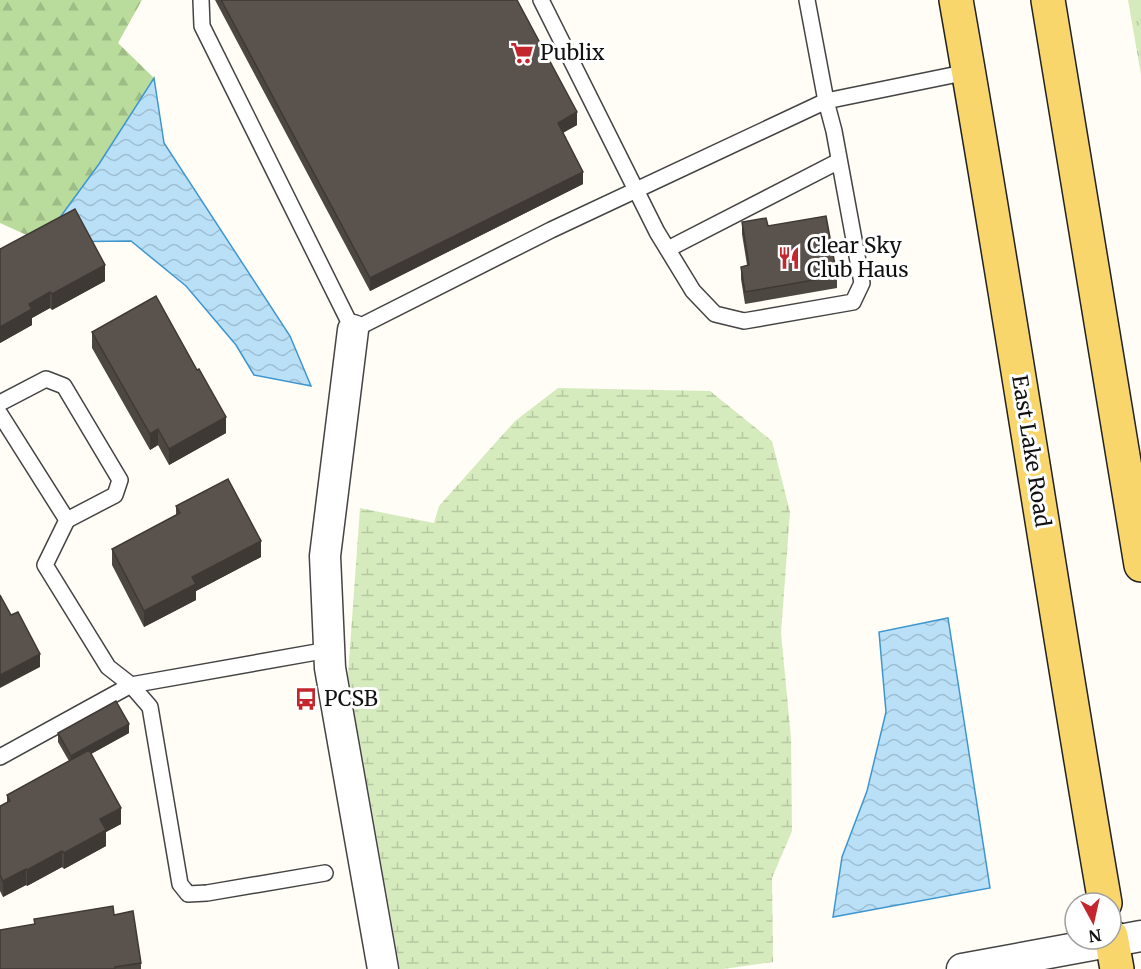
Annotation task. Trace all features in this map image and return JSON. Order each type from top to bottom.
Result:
[{"type":"main road","name":"East Lake Road","points":[[956,0],[1103,891]]},
{"type":"main road","points":[[1048,0],[1141,565]]},
{"type":"street","points":[[352,330],[325,556],[328,650],[383,969]]},
{"type":"street","points":[[962,969],[1080,951]]},
{"type":"lane","points":[[201,0],[202,26],[352,330],[551,230],[826,101],[968,72]]},
{"type":"lane","points":[[541,0],[657,232],[693,291],[714,314],[744,321],[853,302],[862,283],[807,0]]},
{"type":"lane","points":[[668,249],[839,161]]},
{"type":"lane","points":[[0,403],[46,380],[64,386],[120,480],[115,495],[67,520],[45,565],[108,667],[131,685],[150,707],[180,884],[188,894],[207,894],[325,873]]},
{"type":"lane","points":[[0,414],[67,520]]},
{"type":"lane","points":[[0,757],[131,685],[328,650]]},
{"type":"green space","points":[[0,0],[142,0],[118,43],[154,78],[99,164],[42,242],[0,223]]},
{"type":"green space","points":[[1128,0],[1141,0],[1141,75]]},
{"type":"green space","points":[[558,388],[710,391],[772,441],[790,512],[781,633],[791,738],[792,831],[772,878],[773,962],[723,969],[400,969],[348,675],[360,508],[434,523],[439,506],[515,421]]},
{"type":"water","points":[[154,78],[164,143],[290,336],[311,386],[254,375],[236,345],[186,286],[131,241],[42,242],[99,164]]},
{"type":"water","points":[[948,618],[990,888],[833,917],[842,857],[867,791],[886,712],[879,632]]},
{"type":"building","points":[[221,0],[517,0],[577,112],[558,123],[583,172],[370,278]]},
{"type":"building","points":[[75,209],[105,265],[29,304],[32,309],[0,327],[0,249]]},
{"type":"building","name":"Clear Sky Club Haus","points":[[826,216],[837,276],[745,292],[741,267],[749,265],[742,222],[766,218],[768,226]]},
{"type":"building","points":[[156,296],[226,417],[169,449],[158,429],[150,434],[92,332]]},
{"type":"building","points":[[228,479],[261,541],[192,577],[196,584],[144,611],[112,549],[180,513],[176,506]]},
{"type":"building","points":[[0,595],[11,615],[18,612],[40,654],[0,675]]},
{"type":"building","points":[[116,701],[129,724],[71,756],[58,733]]},
{"type":"building","points":[[89,750],[121,808],[100,819],[106,830],[64,853],[62,851],[3,881],[0,875],[0,806],[10,801],[7,795]]},
{"type":"building","points":[[113,906],[114,915],[133,911],[141,963],[115,967],[115,969],[0,969],[0,930],[35,924],[34,919]]},
{"type":"place","name":"Publix","points":[[522,53]]},
{"type":"place","name":"Clear Sky Club Haus","points":[[789,258]]},
{"type":"place","name":"PCSB","points":[[306,699]]}]
